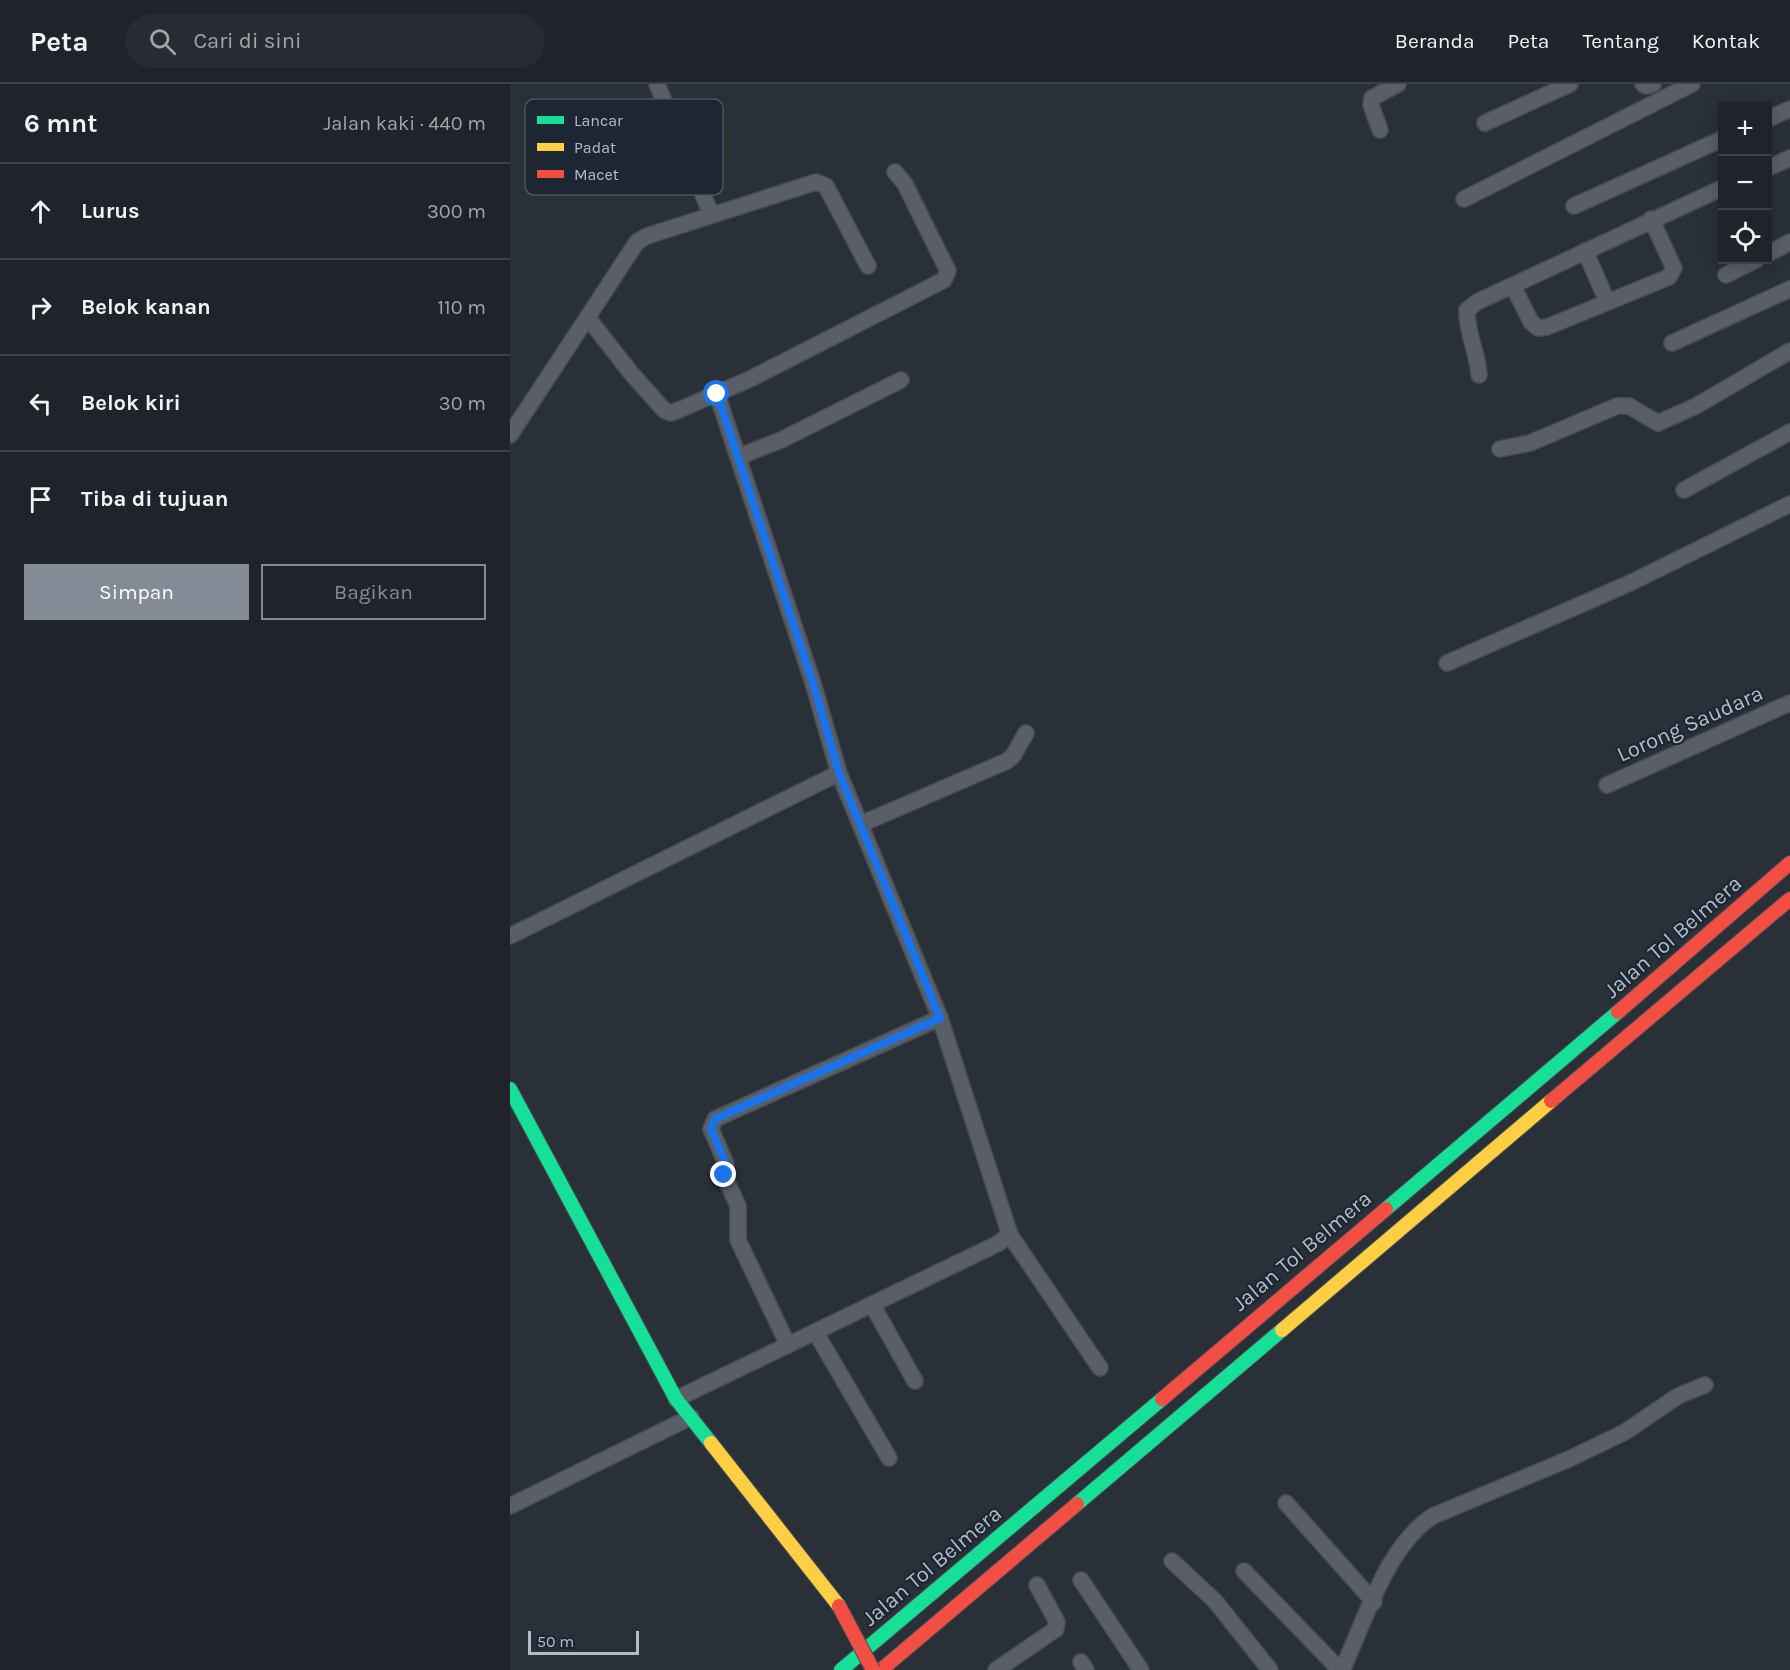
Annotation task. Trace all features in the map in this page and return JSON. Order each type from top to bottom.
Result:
[{"type":"main road","name":"Jalan Tol Belmera","points":[[841,1670],[1636,997],[1790,863]]},
{"type":"main road","name":"Jalan Tol Belmera","points":[[881,1670],[1790,899]]},
{"type":"main road","points":[[510,1089],[676,1399],[839,1606],[873,1670]]},
{"type":"street","points":[[657,84],[663,99]]},
{"type":"street","points":[[1380,130],[1371,105],[1372,98],[1398,84]]},
{"type":"street","points":[[1485,123],[1570,84]]},
{"type":"street","points":[[1643,84],[1646,86],[1653,84]]},
{"type":"street","points":[[1464,199],[1692,84]]},
{"type":"street","points":[[1772,117],[1790,109]]},
{"type":"street","points":[[1574,206],[1718,141]]},
{"type":"street","points":[[1772,166],[1790,158]]},
{"type":"street","points":[[588,318],[664,411],[671,413],[717,394],[944,280],[948,271],[905,184],[895,172]]},
{"type":"street","points":[[510,435],[637,242],[647,236],[816,182],[826,186],[868,266]]},
{"type":"street","points":[[1479,375],[1475,345],[1467,320],[1467,310],[1477,302],[1718,190]]},
{"type":"street","points":[[703,195],[711,214]]},
{"type":"street","points":[[1513,286],[1531,322],[1538,328],[1547,327],[1669,277],[1674,268],[1651,219]]},
{"type":"street","points":[[1772,251],[1790,242]]},
{"type":"street","points":[[1585,251],[1607,301]]},
{"type":"street","points":[[1726,274],[1747,264]]},
{"type":"street","points":[[1672,343],[1790,289]]},
{"type":"street","points":[[1500,449],[1530,443],[1617,406],[1629,406],[1658,423],[1696,406],[1790,351]]},
{"type":"street","points":[[738,457],[781,440],[901,380]]},
{"type":"street","points":[[717,394],[813,683],[839,773],[940,1018],[1010,1235],[1100,1368]]},
{"type":"street","points":[[1684,490],[1790,432]]},
{"type":"street","points":[[1447,663],[1630,583],[1790,504]]},
{"type":"street","name":"Lorong Saudara","points":[[1607,785],[1790,703]]},
{"type":"street","points":[[861,824],[1007,760],[1026,733]]},
{"type":"street","points":[[510,936],[839,773]]},
{"type":"street","points":[[789,1345],[738,1240],[738,1206],[724,1175],[726,1164],[711,1129],[712,1123],[715,1119],[940,1018]]},
{"type":"street","points":[[676,1399],[873,1306],[997,1244],[1010,1235]]},
{"type":"street","points":[[873,1306],[915,1381]]},
{"type":"street","points":[[816,1333],[889,1458]]},
{"type":"street","points":[[1244,1571],[1341,1670],[1396,1552],[1412,1530],[1433,1515],[1569,1459],[1625,1432],[1678,1396],[1706,1385]]},
{"type":"street","points":[[510,1506],[691,1417]]},
{"type":"street","points":[[1286,1503],[1374,1602]]},
{"type":"street","points":[[1172,1561],[1215,1601],[1270,1670]]},
{"type":"street","points":[[1081,1580],[1141,1670]]},
{"type":"street","points":[[996,1670],[1056,1629],[1057,1622],[1037,1585]]},
{"type":"traffic: fast","points":[[1386,1209],[1618,1012]]},
{"type":"traffic: fast","points":[[510,1089],[676,1399],[711,1443]]},
{"type":"traffic: fast","points":[[1077,1504],[1282,1330]]},
{"type":"traffic: fast","points":[[841,1670],[1162,1399]]},
{"type":"traffic: slow","points":[[1282,1330],[1551,1101]]},
{"type":"traffic: slow","points":[[711,1443],[839,1606]]},
{"type":"traffic: jam","points":[[1618,1012],[1790,863]]},
{"type":"traffic: jam","points":[[1551,1101],[1790,899]]},
{"type":"traffic: jam","points":[[1162,1399],[1386,1209]]},
{"type":"traffic: jam","points":[[881,1670],[1077,1504]]},
{"type":"traffic: jam","points":[[839,1606],[873,1670]]},
{"type":"route","points":[[717,394],[813,683],[839,773],[920,964],[940,1018],[715,1119],[711,1129],[726,1164],[724,1175]]}]
